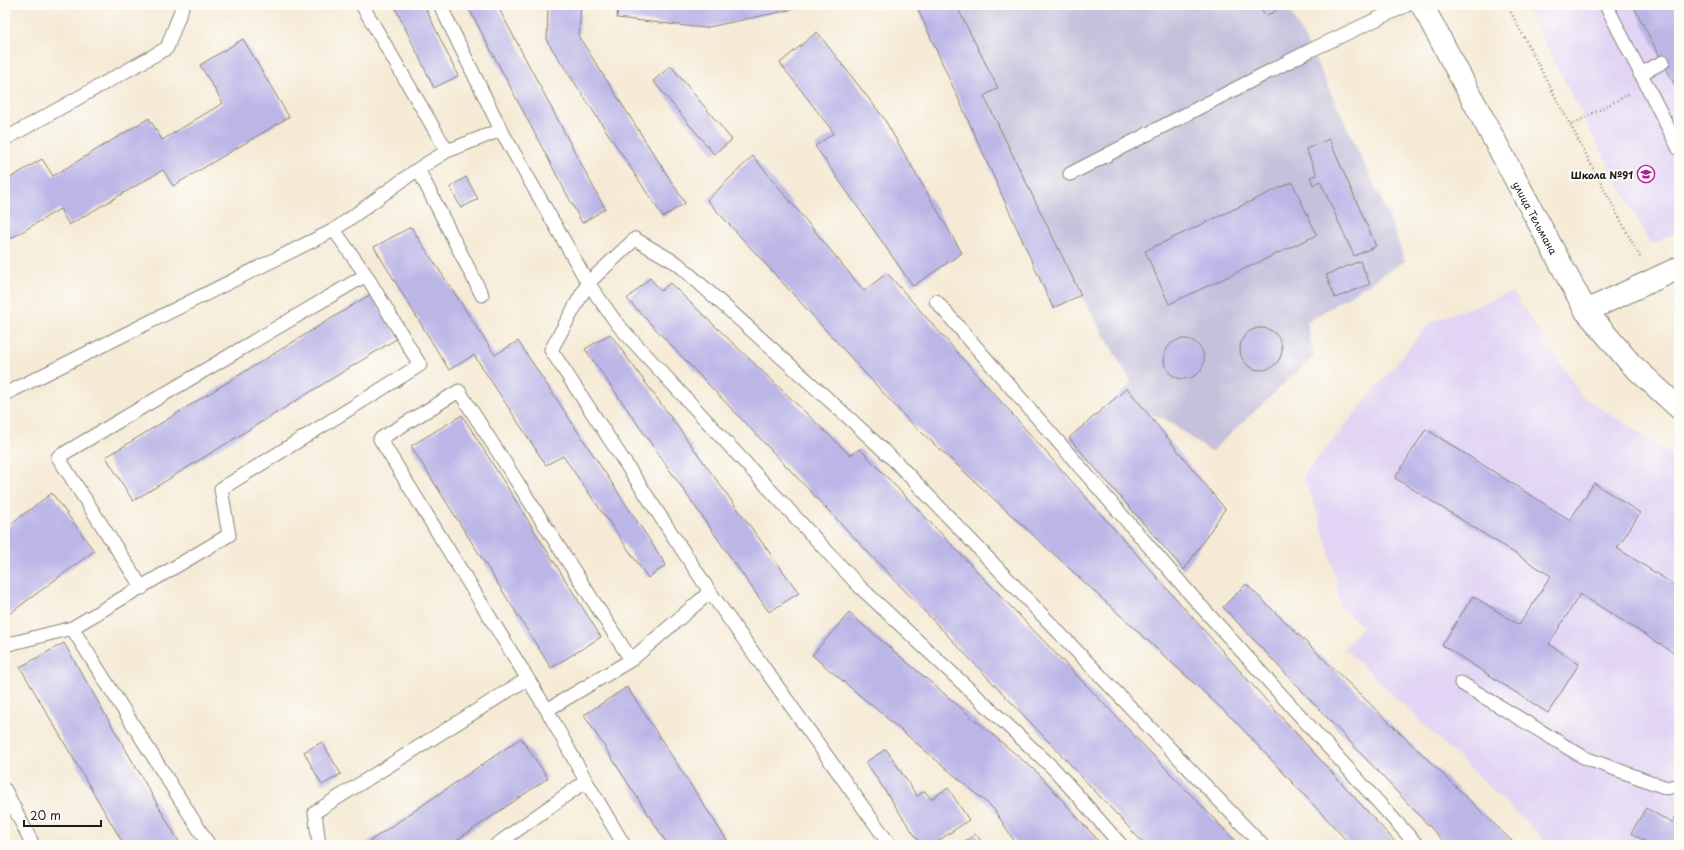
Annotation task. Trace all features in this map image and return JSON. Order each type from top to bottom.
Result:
[{"type":"main road","name":"улица Тельмана","points":[[1422,5],[1586,311],[1631,364],[1679,408]]},
{"type":"main road","points":[[1586,311],[1679,268]]},
{"type":"lane","points":[[5,138],[166,48],[183,5]]},
{"type":"lane","points":[[362,5],[447,151]]},
{"type":"lane","points":[[440,5],[501,130],[588,283],[618,325],[859,586],[1054,769],[1121,845]]},
{"type":"lane","points":[[1070,174],[1311,50],[1407,5]]},
{"type":"lane","points":[[1606,5],[1679,148]]},
{"type":"lane","points":[[1643,79],[1663,62]]},
{"type":"lane","points":[[5,394],[334,230],[418,169],[447,151],[501,130]]},
{"type":"lane","points":[[418,169],[482,294]]},
{"type":"lane","points":[[5,645],[72,628],[142,588],[229,535],[221,489],[420,365],[366,275],[334,230]]},
{"type":"lane","points":[[890,845],[710,592],[551,350],[588,283],[635,239],[678,264],[897,463],[1262,845]]},
{"type":"lane","points":[[142,588],[58,458],[366,275]]},
{"type":"lane","points":[[936,301],[1198,604],[1417,845]]},
{"type":"lane","points":[[624,845],[586,781],[547,710],[380,439],[459,391],[631,660]]},
{"type":"lane","points":[[547,710],[631,660],[710,592]]},
{"type":"lane","points":[[72,628],[209,845]]},
{"type":"lane","points":[[319,845],[315,812],[527,679]]},
{"type":"lane","points":[[1461,683],[1585,758],[1667,788],[1679,785]]},
{"type":"lane","points":[[496,845],[586,781]]},
{"type":"lane","points":[[5,792],[33,845]]},
{"type":"path","points":[[1507,5],[1652,281]]},
{"type":"path","points":[[1571,125],[1643,79]]},
{"type":"shaded area","points":[[956,5],[1287,5],[1315,59],[1387,212],[1405,261],[1307,322],[1314,356],[1211,452],[1165,419],[1146,412],[1127,388],[1131,382],[1081,295],[984,96],[998,88]]},
{"type":"shaded area","name":"Школа №91","points":[[1524,5],[1679,5],[1679,231],[1651,245]]},
{"type":"shaded area","points":[[1513,292],[1582,396],[1679,459],[1679,845],[1550,845],[1344,648],[1362,626],[1340,607],[1336,580],[1321,522],[1303,477],[1430,322]]},
{"type":"building","points":[[394,5],[424,5],[458,76],[434,88]]},
{"type":"building","points":[[467,5],[497,5],[605,209],[582,223]]},
{"type":"building","points":[[548,5],[581,5],[579,37],[685,203],[663,217],[547,41]]},
{"type":"building","points":[[618,5],[808,6],[704,28],[617,18]]},
{"type":"building","points":[[916,5],[956,5],[998,88],[984,96],[1081,295],[1053,308]]},
{"type":"building","points":[[1260,5],[1274,5],[1276,11],[1265,16]]},
{"type":"building","points":[[1633,5],[1678,5],[1679,93]]},
{"type":"building","points":[[817,32],[883,117],[962,253],[913,286],[815,146],[834,133],[780,63]]},
{"type":"building","points":[[243,39],[289,117],[173,186],[163,170],[69,225],[60,209],[5,242],[5,181],[42,159],[53,176],[149,118],[162,140],[223,103],[200,65]]},
{"type":"building","points":[[671,66],[732,140],[714,154],[653,81]]},
{"type":"building","points":[[1329,139],[1376,246],[1354,256],[1320,181],[1313,185],[1310,177],[1317,175],[1306,149]]},
{"type":"building","points":[[753,156],[864,291],[887,273],[1264,698],[1398,845],[1351,845],[1233,719],[907,419],[707,200]]},
{"type":"building","points":[[466,177],[478,199],[461,208],[450,187]]},
{"type":"building","points":[[1292,182],[1317,235],[1169,304],[1145,251]]},
{"type":"building","points":[[411,227],[495,355],[518,341],[666,565],[648,578],[563,456],[546,465],[474,355],[449,370],[374,247]]},
{"type":"building","points":[[1360,261],[1370,284],[1335,298],[1326,275]]},
{"type":"building","points":[[650,278],[661,291],[670,283],[850,455],[860,449],[1239,845],[1145,845],[1069,763],[627,299]]},
{"type":"building","points":[[371,294],[398,338],[133,501],[106,457]]},
{"type":"building","points":[[1261,328],[1276,334],[1282,349],[1276,364],[1261,370],[1246,364],[1240,349],[1246,334]]},
{"type":"building","points":[[610,334],[799,593],[769,612],[585,349]]},
{"type":"building","points":[[1184,339],[1192,341],[1198,345],[1202,351],[1204,359],[1202,367],[1198,373],[1192,377],[1184,379],[1176,377],[1170,373],[1166,367],[1164,359],[1166,351],[1170,345],[1176,341]]},
{"type":"building","points":[[1127,388],[1225,509],[1184,570],[1069,438]]},
{"type":"building","points":[[462,415],[601,637],[551,668],[411,446]]},
{"type":"building","points":[[1426,429],[1570,520],[1594,483],[1640,513],[1617,548],[1679,588],[1679,656],[1580,594],[1549,644],[1579,664],[1548,713],[1442,645],[1473,596],[1519,625],[1551,576],[1395,478]]},
{"type":"building","points":[[52,493],[94,551],[5,617],[5,528]]},
{"type":"building","points":[[1246,584],[1516,845],[1447,845],[1223,607]]},
{"type":"building","points":[[849,613],[1039,774],[1102,845],[1017,845],[993,808],[812,655]]},
{"type":"building","points":[[64,643],[181,845],[124,845],[20,667]]},
{"type":"building","points":[[627,687],[730,845],[668,845],[584,715]]},
{"type":"building","points":[[521,738],[548,778],[450,845],[364,845]]},
{"type":"building","points":[[322,742],[341,774],[322,785],[304,752]]},
{"type":"building","points":[[886,749],[917,796],[925,791],[931,799],[948,788],[969,820],[932,845],[921,845],[866,762]]},
{"type":"building","points":[[1646,808],[1672,823],[1679,811],[1679,845],[1651,845],[1631,833]]},
{"type":"building","points":[[976,834],[984,845],[960,845]]},
{"type":"place","name":"Школа №91","points":[[1646,174]]}]
